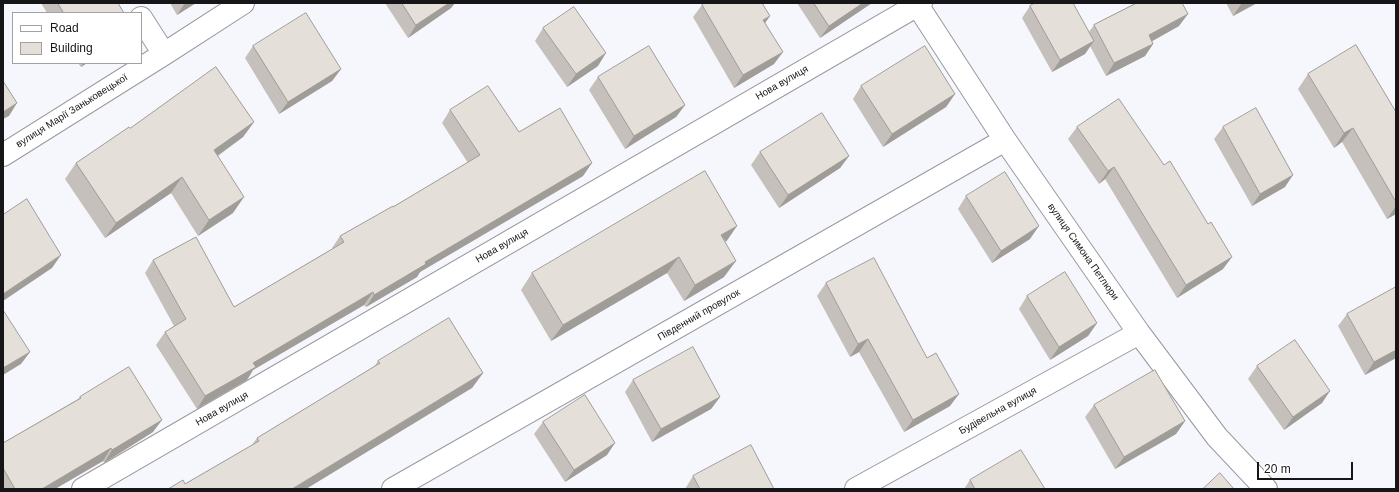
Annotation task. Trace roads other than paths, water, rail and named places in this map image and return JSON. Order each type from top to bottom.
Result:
[{"type":"street","points":[[132,3],[137,12]]},
{"type":"street","name":"вулиця Марії Заньковецької","points":[[3,155],[242,3]]},
{"type":"street","name":"вулиця Симона Петлюри","points":[[918,4],[1005,140],[1140,334],[1216,437],[1266,489]]},
{"type":"street","name":"Нова вулиця","points":[[83,489],[918,4]]},
{"type":"street","points":[[142,20],[164,54]]},
{"type":"street","name":"Південний провулок","points":[[393,489],[1005,140]]},
{"type":"street","name":"Будівельна вулиця","points":[[856,489],[1140,334]]}]
